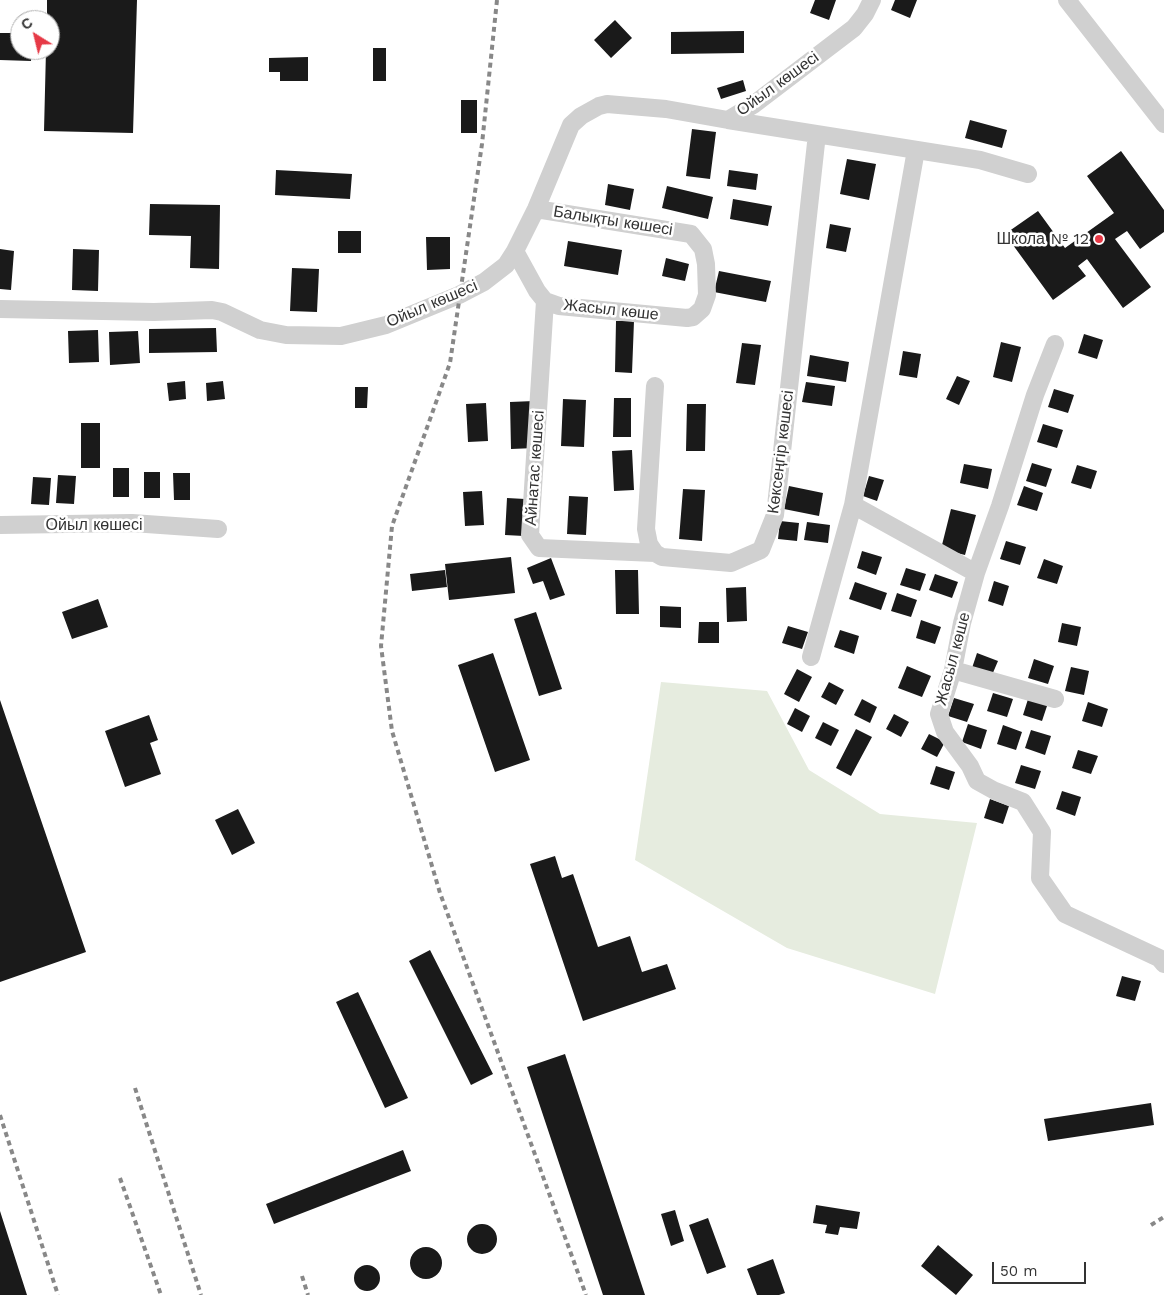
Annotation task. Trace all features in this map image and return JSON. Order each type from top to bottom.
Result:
[{"type":"street","name":"Ойыл көшесі","points":[[0,309],[154,312],[212,310],[222,312],[260,330],[286,336],[341,336],[386,325],[459,295],[484,282],[506,265],[536,209],[571,125],[581,116],[599,106],[607,104],[666,110],[728,120],[753,105],[854,28],[865,14],[872,0]]},
{"type":"street","points":[[1067,0],[1164,124]]},
{"type":"street","points":[[728,120],[980,160],[1028,174]]},
{"type":"street","name":"Көксеңгір көшесі","points":[[655,553],[672,559],[731,563],[761,550],[775,515],[817,134]]},
{"type":"street","points":[[811,656],[853,505],[916,150]]},
{"type":"street","name":"Балықты көшесі","points":[[536,209],[691,234],[703,248],[706,264],[707,295],[702,309]]},
{"type":"street","name":"Жасыл көше","points":[[515,251],[537,291],[545,301],[559,306],[687,318],[693,318],[702,309]]},
{"type":"street","name":"Айнатас көшесі","points":[[545,301],[530,534],[539,548],[655,553]]},
{"type":"street","name":"Жасыл көше","points":[[1055,344],[1035,395],[1000,506],[976,573],[939,714],[945,732],[970,766],[977,781],[995,791],[1023,802],[1033,817],[1042,832],[1040,878],[1065,914],[1159,958],[1164,964]]},
{"type":"street","points":[[655,553],[649,544],[646,529],[656,386]]},
{"type":"street","points":[[853,505],[976,573]]},
{"type":"street","name":"Ойыл көшесі","points":[[0,525],[132,523],[218,529]]},
{"type":"street","points":[[952,670],[1055,699]]},
{"type":"shaded area","points":[[661,682],[767,691],[809,770],[880,814],[977,823],[935,994],[787,948],[635,860]]},
{"type":"building","points":[[47,0],[137,0],[133,133],[44,131],[46,60],[60,60],[60,10],[47,10]]},
{"type":"building","points":[[815,0],[836,0],[829,20],[810,13]]},
{"type":"building","points":[[895,0],[917,0],[910,18],[891,10]]},
{"type":"building","points":[[615,20],[632,38],[611,58],[594,40]]},
{"type":"building","points":[[744,31],[744,53],[671,54],[671,32]]},
{"type":"building","points":[[0,33],[10,33],[10,60],[31,60],[31,61],[0,60]]},
{"type":"building","points":[[373,48],[386,48],[386,81],[373,81]]},
{"type":"building","points":[[308,57],[308,81],[280,81],[280,72],[269,72],[269,58]]},
{"type":"building","points":[[743,80],[746,91],[721,99],[717,88]]},
{"type":"building","points":[[461,100],[477,100],[477,133],[461,133]]},
{"type":"building","points":[[970,120],[1007,130],[1002,148],[965,138]]},
{"type":"building","points":[[692,129],[716,132],[710,179],[686,176]]},
{"type":"building","points":[[1121,151],[1164,210],[1164,232],[1140,249],[1127,231],[1115,239],[1151,287],[1123,308],[1087,259],[1078,266],[1086,276],[1053,300],[1005,234],[1038,211],[1065,248],[1114,213],[1087,176]]},
{"type":"building","points":[[847,159],[876,164],[869,200],[840,194]]},
{"type":"building","points":[[276,170],[352,174],[350,199],[275,195]]},
{"type":"building","points":[[729,170],[758,174],[756,190],[727,186]]},
{"type":"building","points":[[608,184],[634,189],[630,210],[605,205]]},
{"type":"building","points":[[667,186],[713,197],[708,219],[662,208]]},
{"type":"building","points":[[733,199],[772,206],[768,226],[730,219]]},
{"type":"building","points":[[150,204],[220,205],[219,269],[190,268],[191,236],[149,235]]},
{"type":"building","points":[[830,224],[851,228],[846,252],[826,248]]},
{"type":"building","points":[[338,231],[361,231],[361,253],[338,253]]},
{"type":"building","points":[[426,237],[450,237],[450,269],[427,270]]},
{"type":"building","points":[[568,241],[622,250],[618,275],[564,266]]},
{"type":"building","points":[[0,249],[14,251],[11,290],[0,289]]},
{"type":"building","points":[[73,249],[99,250],[98,291],[72,290]]},
{"type":"building","points":[[666,258],[689,264],[685,281],[662,276]]},
{"type":"building","points":[[292,268],[319,269],[317,312],[290,311]]},
{"type":"building","points":[[719,271],[771,281],[766,302],[714,292]]},
{"type":"building","points":[[616,321],[634,321],[632,373],[615,372]]},
{"type":"building","points":[[216,328],[217,352],[149,353],[149,329]]},
{"type":"building","points":[[98,330],[99,362],[69,363],[68,331]]},
{"type":"building","points":[[138,331],[140,363],[110,365],[109,332]]},
{"type":"building","points":[[1084,334],[1103,340],[1097,359],[1078,353]]},
{"type":"building","points":[[1001,342],[1021,347],[1012,382],[993,377]]},
{"type":"building","points":[[742,343],[761,345],[755,385],[736,383]]},
{"type":"building","points":[[903,351],[921,354],[917,378],[899,375]]},
{"type":"building","points":[[810,355],[849,362],[846,382],[807,376]]},
{"type":"building","points":[[957,376],[970,381],[959,405],[946,399]]},
{"type":"building","points":[[185,381],[186,399],[169,401],[167,383]]},
{"type":"building","points":[[223,381],[225,399],[207,401],[206,383]]},
{"type":"building","points":[[806,382],[835,386],[832,406],[802,402]]},
{"type":"building","points":[[355,387],[368,387],[367,408],[355,408]]},
{"type":"building","points":[[1054,389],[1074,395],[1068,413],[1048,407]]},
{"type":"building","points":[[614,398],[631,398],[631,437],[613,437]]},
{"type":"building","points":[[563,399],[586,400],[584,447],[561,446]]},
{"type":"building","points":[[534,401],[535,448],[511,449],[510,402]]},
{"type":"building","points":[[486,403],[488,441],[468,442],[466,404]]},
{"type":"building","points":[[687,404],[706,404],[705,451],[686,451]]},
{"type":"building","points":[[81,423],[100,423],[100,468],[81,468]]},
{"type":"building","points":[[1043,424],[1063,430],[1057,448],[1037,442]]},
{"type":"building","points":[[632,450],[634,490],[614,491],[612,451]]},
{"type":"building","points":[[1032,463],[1052,469],[1046,487],[1026,481]]},
{"type":"building","points":[[964,464],[992,469],[988,489],[960,483]]},
{"type":"building","points":[[1077,465],[1097,471],[1091,489],[1071,483]]},
{"type":"building","points":[[113,468],[129,468],[129,497],[113,497]]},
{"type":"building","points":[[144,472],[160,472],[160,498],[144,498]]},
{"type":"building","points":[[173,473],[190,473],[190,500],[174,500]]},
{"type":"building","points":[[58,475],[76,476],[74,504],[56,503]]},
{"type":"building","points":[[869,476],[884,480],[877,501],[863,496]]},
{"type":"building","points":[[33,477],[51,478],[49,505],[31,504]]},
{"type":"building","points":[[789,486],[823,493],[819,516],[784,509]]},
{"type":"building","points":[[1024,486],[1043,493],[1037,511],[1017,505]]},
{"type":"building","points":[[683,489],[705,490],[702,541],[679,539]]},
{"type":"building","points":[[482,491],[484,525],[465,526],[463,492]]},
{"type":"building","points":[[569,496],[588,497],[586,535],[567,534]]},
{"type":"building","points":[[507,498],[525,499],[524,536],[505,535]]},
{"type":"building","points":[[951,509],[976,515],[965,555],[941,549]]},
{"type":"building","points":[[780,521],[799,523],[797,541],[778,539]]},
{"type":"building","points":[[807,522],[830,525],[828,543],[804,540]]},
{"type":"building","points":[[1006,541],[1026,547],[1020,565],[1000,559]]},
{"type":"building","points":[[862,551],[882,557],[876,575],[857,568]]},
{"type":"building","points":[[511,557],[515,593],[449,600],[445,564]]},
{"type":"building","points":[[551,558],[565,595],[550,600],[543,581],[533,584],[527,568]]},
{"type":"building","points":[[1044,559],[1063,566],[1057,584],[1037,578]]},
{"type":"building","points":[[906,568],[926,574],[920,591],[900,585]]},
{"type":"building","points":[[445,570],[447,587],[412,591],[410,574]]},
{"type":"building","points":[[615,570],[638,570],[639,614],[616,614]]},
{"type":"building","points":[[935,574],[958,582],[952,598],[929,590]]},
{"type":"building","points":[[994,581],[1009,586],[1003,606],[988,601]]},
{"type":"building","points":[[855,582],[887,593],[881,610],[849,599]]},
{"type":"building","points":[[746,587],[747,621],[727,622],[726,588]]},
{"type":"building","points":[[897,593],[917,600],[911,617],[891,611]]},
{"type":"building","points":[[98,599],[108,627],[72,639],[62,612]]},
{"type":"building","points":[[660,606],[681,607],[681,628],[660,627]]},
{"type":"building","points":[[536,612],[562,689],[539,696],[514,619]]},
{"type":"building","points":[[921,620],[941,627],[935,644],[916,638]]},
{"type":"building","points":[[699,622],[719,622],[719,643],[698,643]]},
{"type":"building","points":[[1062,623],[1081,627],[1077,646],[1058,642]]},
{"type":"building","points":[[788,626],[808,632],[802,649],[782,643]]},
{"type":"building","points":[[840,630],[859,636],[854,654],[834,647]]},
{"type":"building","points":[[493,653],[530,760],[495,772],[458,665]]},
{"type":"building","points":[[977,653],[998,661],[992,675],[972,668]]},
{"type":"building","points":[[1034,659],[1054,666],[1048,684],[1028,678]]},
{"type":"building","points":[[907,666],[931,676],[922,697],[898,688]]},
{"type":"building","points":[[1071,667],[1089,671],[1084,695],[1065,691]]},
{"type":"building","points":[[797,669],[812,677],[799,702],[784,694]]},
{"type":"building","points":[[829,682],[844,690],[836,705],[821,697]]},
{"type":"building","points":[[993,693],[1013,699],[1007,717],[987,711]]},
{"type":"building","points":[[1029,696],[1048,703],[1042,721],[1023,715]]},
{"type":"building","points":[[954,698],[974,704],[967,722],[948,716]]},
{"type":"building","points":[[862,699],[877,707],[870,723],[854,715]]},
{"type":"building","points":[[0,700],[86,952],[0,982]]},
{"type":"building","points":[[1088,702],[1108,709],[1102,727],[1082,721]]},
{"type":"building","points":[[795,708],[810,716],[802,732],[787,724]]},
{"type":"building","points":[[894,714],[909,722],[901,737],[886,729]]},
{"type":"building","points":[[149,715],[158,740],[150,743],[161,774],[125,787],[105,731]]},
{"type":"building","points":[[823,722],[839,730],[831,746],[815,738]]},
{"type":"building","points":[[968,724],[987,730],[981,749],[962,742]]},
{"type":"building","points":[[1003,725],[1022,732],[1016,750],[997,744]]},
{"type":"building","points":[[856,729],[872,737],[851,776],[836,768]]},
{"type":"building","points":[[1031,730],[1051,736],[1045,755],[1025,748]]},
{"type":"building","points":[[929,734],[945,742],[937,757],[921,749]]},
{"type":"building","points":[[1078,750],[1098,756],[1091,774],[1072,768]]},
{"type":"building","points":[[1021,765],[1041,771],[1035,789],[1015,783]]},
{"type":"building","points":[[936,766],[955,772],[949,790],[930,784]]},
{"type":"building","points":[[1062,791],[1081,797],[1075,816],[1056,809]]},
{"type":"building","points":[[990,799],[1009,806],[1003,824],[984,818]]},
{"type":"building","points":[[238,809],[255,843],[232,855],[215,820]]},
{"type":"building","points":[[555,856],[562,878],[573,874],[598,947],[630,936],[642,972],[667,964],[676,989],[583,1021],[530,864]]},
{"type":"building","points":[[430,950],[493,1074],[471,1085],[409,961]]},
{"type":"building","points":[[1122,976],[1141,981],[1135,1001],[1116,996]]},
{"type":"building","points":[[358,992],[408,1098],[385,1108],[336,1002]]},
{"type":"building","points":[[565,1054],[645,1295],[603,1295],[527,1067]]},
{"type":"building","points":[[1151,1103],[1154,1125],[1048,1141],[1044,1119]]},
{"type":"building","points":[[403,1150],[411,1171],[274,1224],[266,1204]]},
{"type":"building","points":[[816,1205],[860,1212],[857,1229],[840,1227],[838,1235],[825,1233],[827,1225],[813,1223]]},
{"type":"building","points":[[675,1210],[684,1241],[671,1246],[661,1214]]},
{"type":"building","points":[[0,1211],[27,1295],[0,1295]]},
{"type":"building","points":[[708,1218],[726,1267],[707,1274],[689,1225]]},
{"type":"building","points":[[482,1224],[493,1228],[497,1239],[493,1250],[482,1254],[471,1250],[467,1239],[471,1228]]},
{"type":"building","points":[[938,1245],[973,1275],[956,1295],[921,1266]]},
{"type":"building","points":[[426,1247],[437,1252],[442,1263],[437,1274],[426,1279],[415,1274],[410,1263],[415,1252]]},
{"type":"building","points":[[773,1259],[785,1293],[779,1295],[757,1295],[747,1269]]},
{"type":"building","points":[[367,1265],[376,1269],[380,1278],[376,1287],[367,1291],[358,1287],[354,1278],[358,1269]]},
{"type":"railway","points":[[497,0],[482,144],[450,363],[392,526],[381,646],[392,731],[440,893],[586,1295]]},
{"type":"railway","points":[[135,1088],[201,1295]]},
{"type":"railway","points":[[0,1115],[58,1295]]},
{"type":"railway","points":[[120,1178],[161,1295]]},
{"type":"railway","points":[[1151,1225],[1164,1217]]},
{"type":"railway","points":[[302,1276],[308,1295]]},
{"type":"place","name":"Школа № 12","points":[[1099,239]]}]
